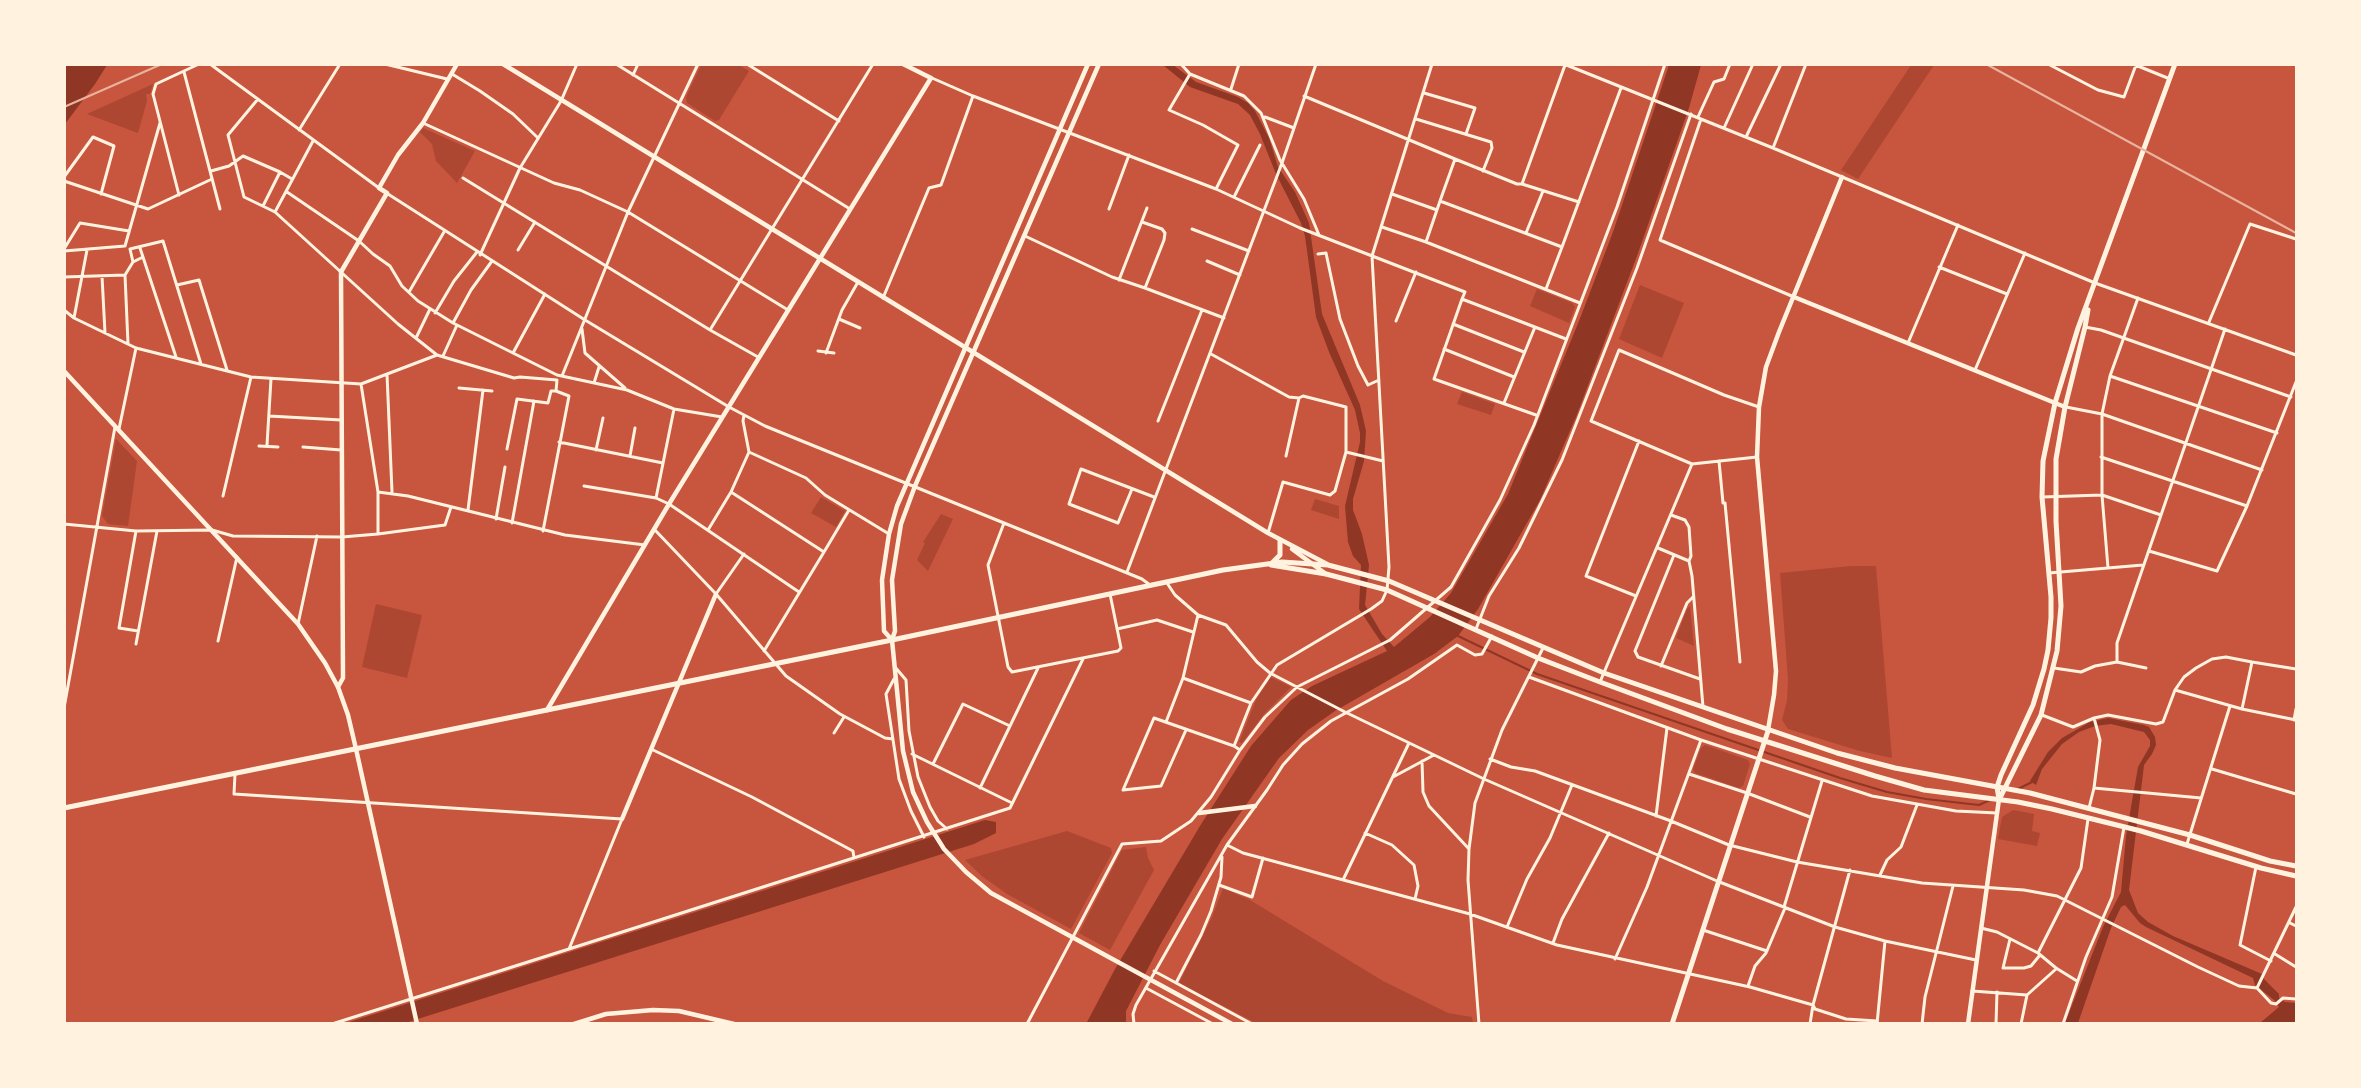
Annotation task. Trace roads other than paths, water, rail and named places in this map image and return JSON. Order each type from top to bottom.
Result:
[{"type":"main road","points":[[1999,799],[1997,787],[2001,775],[2030,711],[2044,669],[2051,618],[2042,497],[2045,448],[2055,403],[2089,299],[2175,64]]},
{"type":"main road","points":[[1999,799],[2041,715],[2054,668],[2061,611],[2055,497],[2056,453],[2085,327],[2089,299]]},
{"type":"main road","points":[[1270,565],[1280,555],[1280,540]]},
{"type":"main road","points":[[64,808],[892,640],[1223,570],[1282,562],[1328,565],[1389,581],[1604,673],[1836,753],[1895,768],[1997,787],[2090,808],[2190,835],[2270,861],[2296,866]]},
{"type":"main road","points":[[1270,565],[1326,574],[1379,587],[1538,658],[1600,682],[1727,729],[1924,790],[2018,801],[2141,831],[2256,867],[2296,876]]},
{"type":"main road","points":[[1672,1023],[1768,730]]},
{"type":"street","points":[[179,195],[153,94],[156,84],[199,64]]},
{"type":"street","points":[[210,64],[313,141],[444,232],[729,407],[765,426],[1127,572],[1152,586]]},
{"type":"street","points":[[299,130],[340,64]]},
{"type":"street","points":[[385,64],[450,77],[504,108],[537,137]]},
{"type":"street","points":[[379,188],[398,155],[423,123],[457,64]]},
{"type":"street","points":[[503,64],[1268,533],[1328,565]]},
{"type":"street","points":[[435,313],[454,281],[478,254],[520,168],[561,100],[578,64]]},
{"type":"street","points":[[615,64],[850,209]]},
{"type":"street","points":[[633,75],[638,64]]},
{"type":"street","points":[[555,391],[608,266],[628,212],[698,64]]},
{"type":"street","points":[[747,64],[838,121]]},
{"type":"street","points":[[710,330],[873,64]]},
{"type":"street","points":[[903,64],[973,96],[1216,189],[1300,228],[1465,292],[1434,379],[1536,415]]},
{"type":"street","points":[[892,640],[884,631],[882,580],[889,534],[906,483],[1088,64]]},
{"type":"street","points":[[1099,64],[915,486],[901,524],[892,580],[895,631],[892,640],[903,751],[913,792],[927,822],[944,849],[991,893],[1232,1023]]},
{"type":"street","points":[[1180,64],[1190,74],[1244,96],[1263,117],[1282,164],[1304,199],[1319,235]]},
{"type":"street","points":[[1231,89],[1239,64]]},
{"type":"street","points":[[1127,572],[1282,164],[1316,64]]},
{"type":"street","points":[[1234,746],[1251,703],[1277,665],[1361,616],[1382,601],[1387,590],[1389,581],[1372,255],[1432,64]]},
{"type":"street","points":[[1582,72],[1585,64]]},
{"type":"street","points":[[1027,1023],[1122,844],[1161,841],[1191,821],[1211,797],[1240,750],[1265,717],[1297,687],[1390,640],[1434,599],[1451,587],[1481,537],[1519,461],[1581,304],[1654,101],[1665,64]]},
{"type":"street","points":[[1730,64],[1724,79],[1714,82],[1660,240],[2065,407],[2102,414],[2262,470]]},
{"type":"street","points":[[1724,128],[1753,64]]},
{"type":"street","points":[[1746,137],[1781,64]]},
{"type":"street","points":[[1773,148],[1806,64]]},
{"type":"street","points":[[2048,64],[2098,90],[2124,97],[2134,65],[2170,80]]},
{"type":"street","points":[[1522,184],[1565,65],[1691,114],[2095,283],[2296,354]]},
{"type":"street","points":[[184,72],[220,209]]},
{"type":"street","points":[[1190,74],[1169,110],[1203,125],[1238,145],[1216,189]]},
{"type":"street","points":[[547,710],[758,357],[821,259],[931,78]]},
{"type":"street","points":[[1546,290],[1621,88]]},
{"type":"street","points":[[1424,93],[1475,108],[1466,134]]},
{"type":"street","points":[[882,298],[929,188],[941,185],[973,96]]},
{"type":"street","points":[[1304,96],[1483,171],[1517,184],[1579,202]]},
{"type":"street","points":[[258,99],[228,135],[244,197],[275,212],[436,355]]},
{"type":"street","points":[[1476,629],[1489,596],[1528,531],[1562,460],[1637,268],[1691,114]]},
{"type":"street","points":[[1263,117],[1294,129]]},
{"type":"street","points":[[1416,119],[1491,142],[1492,148],[1483,171]]},
{"type":"street","points":[[132,262],[128,248],[129,231],[160,123]]},
{"type":"street","points":[[423,123],[520,168],[628,212],[788,310]]},
{"type":"street","points":[[101,194],[114,146],[93,137],[64,179],[101,194],[148,209],[212,179]]},
{"type":"street","points":[[275,212],[313,141]]},
{"type":"street","points":[[1233,197],[1260,145]]},
{"type":"street","points":[[1109,209],[1129,155]]},
{"type":"street","points":[[211,171],[229,166],[243,156],[292,179]]},
{"type":"street","points":[[1426,242],[1455,159]]},
{"type":"street","points":[[263,206],[280,172]]},
{"type":"street","points":[[1768,730],[1776,671],[1757,457],[1759,407],[1766,367],[1842,177]]},
{"type":"street","points":[[463,178],[710,330],[758,357]]},
{"type":"street","points":[[1526,233],[1543,191]]},
{"type":"street","points":[[287,192],[359,241],[390,266],[402,286],[435,313],[559,377]]},
{"type":"street","points":[[338,687],[344,678],[340,385],[341,272],[387,193]]},
{"type":"street","points":[[1392,194],[1437,210]]},
{"type":"street","points":[[1440,201],[1562,247]]},
{"type":"street","points":[[1119,280],[1147,208]]},
{"type":"street","points":[[518,250],[535,222]]},
{"type":"street","points":[[1142,222],[1162,229],[1165,233],[1145,288]]},
{"type":"street","points":[[64,250],[80,223],[129,231]]},
{"type":"street","points":[[2209,322],[2250,224],[2296,239]]},
{"type":"street","points":[[1908,343],[1958,225]]},
{"type":"street","points":[[1382,227],[1426,242],[1581,304]]},
{"type":"street","points":[[1192,229],[1249,250]]},
{"type":"street","points":[[409,292],[444,232]]},
{"type":"street","points":[[1024,236],[1119,280],[1224,318]]},
{"type":"street","points":[[64,250],[140,248],[164,241],[201,364]]},
{"type":"street","points":[[140,248],[176,358]]},
{"type":"street","points":[[74,318],[87,250]]},
{"type":"street","points":[[1318,254],[1326,253],[1340,319],[1358,366],[1368,385],[1379,380]]},
{"type":"street","points":[[1975,370],[2025,253]]},
{"type":"street","points":[[128,344],[125,275],[132,262],[143,257]]},
{"type":"street","points":[[443,356],[471,290],[492,261]]},
{"type":"street","points":[[1207,261],[1240,275]]},
{"type":"street","points":[[1939,267],[2007,294]]},
{"type":"street","points":[[1396,321],[1416,272]]},
{"type":"street","points":[[64,277],[125,275]]},
{"type":"street","points":[[102,276],[105,333]]},
{"type":"street","points":[[177,285],[199,280],[228,371]]},
{"type":"street","points":[[826,353],[839,319],[858,282]]},
{"type":"street","points":[[513,353],[545,294]]},
{"type":"street","points":[[2108,568],[2102,495],[2102,414],[2110,376],[2138,298]]},
{"type":"street","points":[[1462,299],[1566,339]]},
{"type":"street","points":[[416,338],[430,309]]},
{"type":"street","points":[[64,310],[74,318],[136,348],[251,377],[340,385],[361,384],[436,355],[514,378],[520,376],[559,377],[627,390],[674,409],[722,417]]},
{"type":"street","points":[[1158,421],[1202,310]]},
{"type":"street","points":[[839,319],[860,328]]},
{"type":"street","points":[[1454,324],[1525,352]]},
{"type":"street","points":[[582,327],[585,353],[627,390]]},
{"type":"street","points":[[1504,404],[1535,327]]},
{"type":"street","points":[[2085,327],[2123,338],[2291,397]]},
{"type":"street","points":[[2117,662],[2117,643],[2225,329]]},
{"type":"street","points":[[64,708],[96,528],[136,348]]},
{"type":"street","points":[[1444,349],[1514,377]]},
{"type":"street","points":[[1757,457],[1692,464],[1591,420],[1618,350],[1724,395],[1759,407]]},
{"type":"street","points":[[818,351],[834,353]]},
{"type":"street","points":[[1210,354],[1289,397],[1302,396],[1346,407],[1346,452],[1335,491],[1330,495],[1283,482],[1268,533]]},
{"type":"street","points":[[594,383],[599,367]]},
{"type":"street","points":[[64,371],[237,555],[298,624],[325,663],[338,687],[348,716],[369,801],[417,1023]]},
{"type":"street","points":[[387,374],[392,493]]},
{"type":"street","points":[[2110,376],[2277,433]]},
{"type":"street","points":[[223,496],[251,377]]},
{"type":"street","points":[[267,445],[271,379]]},
{"type":"street","points":[[2149,551],[2217,571],[2247,506],[2296,382]]},
{"type":"street","points":[[361,384],[378,492],[378,534]]},
{"type":"street","points":[[459,388],[492,391]]},
{"type":"street","points":[[468,511],[483,390]]},
{"type":"street","points":[[507,449],[517,399],[548,403],[551,391],[568,396],[543,531]]},
{"type":"street","points":[[1286,456],[1299,398]]},
{"type":"street","points":[[512,523],[534,401]]},
{"type":"street","points":[[656,498],[674,409]]},
{"type":"street","points":[[708,530],[731,492],[749,452],[743,422],[744,415]]},
{"type":"street","points":[[269,416],[341,420]]},
{"type":"street","points":[[596,450],[603,418]]},
{"type":"street","points":[[630,457],[636,428]]},
{"type":"street","points":[[1636,597],[1586,576],[1639,441]]},
{"type":"street","points":[[559,442],[663,463]]},
{"type":"street","points":[[259,446],[278,447]]},
{"type":"street","points":[[303,447],[341,450]]},
{"type":"street","points":[[749,452],[806,478],[825,495],[889,534]]},
{"type":"street","points":[[1346,452],[1383,461]]},
{"type":"street","points":[[2101,457],[2247,506]]},
{"type":"street","points":[[1719,461],[1740,662]]},
{"type":"street","points":[[1600,682],[1692,464]]},
{"type":"street","points":[[496,519],[505,467]]},
{"type":"street","points":[[1132,489],[1118,523],[1069,504],[1082,469],[1154,497]]},
{"type":"street","points":[[584,486],[656,498],[669,504],[800,592]]},
{"type":"street","points":[[378,492],[392,493],[452,507],[565,536],[645,545]]},
{"type":"street","points":[[731,492],[824,552]]},
{"type":"street","points":[[2042,497],[2102,495],[2161,515]]},
{"type":"street","points":[[64,524],[136,531],[212,530],[233,536],[342,537],[445,525],[452,507]]},
{"type":"street","points":[[764,651],[850,509]]},
{"type":"street","points":[[1671,515],[1685,520],[1689,527],[1691,556],[1689,561],[1703,709]]},
{"type":"street","points":[[1004,523],[988,565],[1008,667],[1012,672],[1118,651],[1121,648],[1110,594]]},
{"type":"street","points":[[654,529],[716,594],[786,676],[844,717],[885,738],[893,739]]},
{"type":"street","points":[[136,531],[119,628],[138,631]]},
{"type":"street","points":[[136,644],[157,531]]},
{"type":"street","points":[[298,624],[317,536]]},
{"type":"street","points":[[1280,540],[1326,574]]},
{"type":"street","points":[[1658,548],[1689,561]]},
{"type":"street","points":[[569,949],[716,594],[744,554]]},
{"type":"street","points":[[218,641],[237,555]]},
{"type":"street","points":[[1674,555],[1635,651],[1638,657],[1700,679]]},
{"type":"street","points":[[2049,573],[2143,565]]},
{"type":"street","points":[[1167,583],[1175,595],[1198,615],[1226,625],[1257,662],[1270,673],[1484,779],[1717,881],[1835,927],[1885,941],[1976,960]]},
{"type":"street","points":[[1661,666],[1688,603],[1693,597]]},
{"type":"street","points":[[1166,722],[1183,678],[1198,615]]},
{"type":"street","points":[[1117,629],[1157,621],[1193,632]]},
{"type":"street","points":[[1134,1023],[1133,1014],[1145,987],[1227,845],[1283,765],[1302,744],[1321,727],[1408,679],[1457,645],[1475,655],[1482,654],[1492,636]]},
{"type":"street","points":[[1479,1023],[1468,880],[1469,849],[1475,804],[1502,729],[1543,648]]},
{"type":"street","points":[[2041,715],[2073,727],[2094,718],[2108,716],[2156,724],[2163,722],[2175,690],[2184,677],[2212,659],[2226,657],[2296,669]]},
{"type":"street","points":[[332,1023],[1010,808],[1083,659]]},
{"type":"street","points":[[2054,668],[2081,672],[2095,666],[2117,662],[2145,668]]},
{"type":"street","points":[[2242,709],[2252,662]]},
{"type":"street","points":[[894,665],[906,680],[912,754],[925,796],[938,821],[947,829]]},
{"type":"street","points":[[980,788],[1038,667]]},
{"type":"street","points":[[1529,676],[1701,740],[1872,796],[1956,811],[1997,813]]},
{"type":"street","points":[[895,678],[886,694],[898,779],[924,837]]},
{"type":"street","points":[[1183,678],[1251,703]]},
{"type":"street","points":[[2175,690],[2230,706],[2295,720],[2296,709]]},
{"type":"street","points":[[933,764],[963,704],[1010,726]]},
{"type":"street","points":[[2186,845],[2230,706]]},
{"type":"street","points":[[834,733],[844,717]]},
{"type":"street","points":[[1186,730],[1161,786],[1123,790],[1154,718],[1240,750]]},
{"type":"street","points":[[2090,808],[2100,740],[2094,718]]},
{"type":"street","points":[[1656,816],[1667,728]]},
{"type":"street","points":[[1616,959],[1659,856],[1701,740]]},
{"type":"street","points":[[1343,880],[1409,743]]},
{"type":"street","points":[[651,749],[752,797],[853,851],[854,858]]},
{"type":"street","points":[[912,754],[1013,804]]},
{"type":"street","points":[[1392,778],[1434,755]]},
{"type":"street","points":[[1490,759],[1511,767],[1535,771],[1729,845],[1797,862],[1953,886],[2046,893],[2066,900],[2198,968],[2239,986],[2257,988],[2271,1003],[2276,1004],[2283,998],[2296,999]]},
{"type":"street","points":[[1422,761],[1423,792],[1430,806],[1469,849]]},
{"type":"street","points":[[2211,769],[2296,794]]},
{"type":"street","points":[[235,774],[234,794],[622,819]]},
{"type":"street","points":[[1689,774],[1810,817]]},
{"type":"street","points":[[1748,987],[1755,966],[1767,951],[1784,908],[1822,781]]},
{"type":"street","points":[[1507,927],[1572,785]]},
{"type":"street","points":[[2094,788],[2201,798]]},
{"type":"street","points":[[1968,1023],[1999,799]]},
{"type":"street","points":[[1880,875],[1887,860],[1901,847],[1917,805]]},
{"type":"street","points":[[1199,813],[1255,807]]},
{"type":"street","points":[[2010,939],[2003,968],[2031,966],[2081,868],[2088,818]]},
{"type":"street","points":[[2063,1023],[2093,938],[2112,897],[2124,827]]},
{"type":"street","points":[[1552,944],[1609,832]]},
{"type":"street","points":[[1365,833],[1392,845],[1414,865],[1418,886],[1415,899]]},
{"type":"street","points":[[1227,845],[1243,853],[1470,914],[1552,944],[1748,987],[1813,1005],[1815,1010],[1846,1019],[1877,1022],[1885,941]]},
{"type":"street","points":[[1176,983],[1201,935],[1219,885],[1222,855]]},
{"type":"street","points":[[1219,885],[1252,897],[1263,858]]},
{"type":"street","points":[[2256,867],[2240,945],[2271,961]]},
{"type":"street","points":[[1810,1023],[1850,870]]},
{"type":"street","points":[[1922,1023],[1925,997],[1953,886]]},
{"type":"street","points":[[2257,988],[2296,908]]},
{"type":"street","points":[[2290,923],[2296,926]]},
{"type":"street","points":[[1981,928],[2010,939],[2039,954],[2056,969],[2077,981]]},
{"type":"street","points":[[1702,929],[1767,951]]},
{"type":"street","points":[[2275,954],[2296,967]]},
{"type":"street","points":[[2021,1023],[2026,995],[2056,969]]},
{"type":"street","points":[[1154,971],[1252,1023]]},
{"type":"street","points":[[1145,987],[1213,1023]]},
{"type":"street","points":[[1972,991],[2026,995]]},
{"type":"street","points":[[1996,1023],[1997,992]]},
{"type":"street","points":[[574,1023],[606,1014],[653,1010],[679,1011],[734,1023]]},
{"type":"waterway","points":[[1456,635],[1537,674],[1840,778],[1887,792],[1926,799],[1979,805],[1990,800]]},
{"type":"waterway","points":[[2018,789],[2034,781]]},
{"type":"railway","points":[[64,107],[162,64]]},
{"type":"railway","points":[[1986,64],[2296,233]]}]
